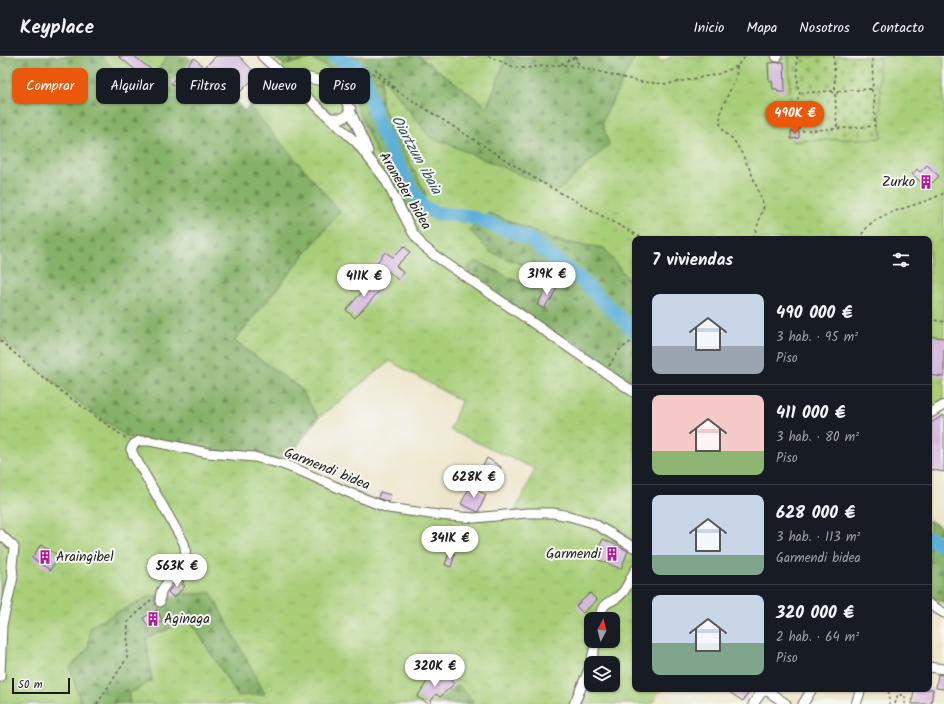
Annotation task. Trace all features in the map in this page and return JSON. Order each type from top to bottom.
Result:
[{"type":"street","name":"Araneder bidea","points":[[262,56],[275,68]]},
{"type":"street","points":[[311,78],[322,81],[346,99],[373,162]]},
{"type":"street","name":"Araneder bidea","points":[[311,100],[357,143],[373,162],[385,179],[413,233],[423,246],[434,256],[632,391]]},
{"type":"street","points":[[332,118],[344,118],[351,109]]},
{"type":"street","points":[[932,412],[944,405]]},
{"type":"street","name":"Garmendi bidea","points":[[134,444],[139,441],[150,441],[208,453],[254,457],[266,460],[304,472],[352,494],[388,508],[474,518],[527,513],[553,513],[569,516],[592,523],[632,546]]},
{"type":"street","points":[[134,444],[132,450],[133,454],[186,550],[186,556],[183,563],[161,591],[160,602]]},
{"type":"street","points":[[0,534],[14,547],[12,566],[13,577],[2,625],[0,677]]},
{"type":"street","points":[[600,612],[605,603],[622,594],[632,576]]},
{"type":"street","points":[[932,606],[944,613]]},
{"type":"street","points":[[932,667],[944,669]]},
{"type":"street","points":[[574,704],[584,680]]},
{"type":"street","points":[[753,704],[762,692]]},
{"type":"street","points":[[768,692],[786,704]]},
{"type":"street","points":[[803,704],[810,692]]},
{"type":"street","points":[[856,704],[860,692]]},
{"type":"path","points":[[488,56],[514,67],[524,68],[564,64],[575,56],[580,67]]},
{"type":"path","points":[[557,65],[571,65],[642,82],[667,84],[718,74],[737,66],[746,56]]},
{"type":"path","points":[[797,56],[798,88],[800,93],[798,97],[800,131],[875,126],[874,95],[871,90],[873,84],[872,56]]},
{"type":"path","points":[[834,56],[835,88],[838,91]]},
{"type":"path","points":[[737,66],[736,77],[721,110],[720,123],[724,132],[733,139],[740,150],[751,172],[764,206],[754,236]]},
{"type":"path","points":[[375,69],[399,92]]},
{"type":"path","points":[[372,72],[399,92],[539,181],[639,236]]},
{"type":"path","points":[[800,93],[832,91],[835,88]]},
{"type":"path","points":[[835,94],[838,91],[871,90]]},
{"type":"path","points":[[832,91],[835,94],[837,128]]},
{"type":"path","points":[[860,236],[873,221],[934,199],[944,193]]},
{"type":"path","points":[[932,320],[944,322]]},
{"type":"path","points":[[605,372],[619,350],[632,341]]},
{"type":"path","points":[[0,342],[51,384],[134,444]]},
{"type":"path","points":[[97,704],[127,658],[128,622],[161,591]]},
{"type":"path","points":[[889,692],[889,704]]},
{"type":"path","points":[[895,704],[898,694],[906,696],[905,704]]},
{"type":"green space","points":[[0,56],[101,56],[113,68],[96,68],[96,104],[168,104],[168,68],[160,68],[167,56],[187,56],[200,68],[176,68],[176,104],[238,104],[245,111],[249,106],[340,211],[234,341],[300,388],[318,418],[286,461],[127,437],[80,403],[0,338]]},
{"type":"green space","points":[[101,56],[167,56],[160,68],[113,68]]},
{"type":"green space","points":[[271,56],[419,56],[487,107],[507,56],[635,56],[602,121],[609,145],[558,191],[429,136],[382,76],[381,104],[426,195],[407,223],[356,104],[370,104],[370,68],[328,68],[313,58],[284,65]]},
{"type":"green space","points":[[419,56],[507,56],[487,107]]},
{"type":"green space","points":[[635,56],[657,56],[661,62],[673,56],[789,56],[792,141],[881,138],[879,56],[944,56],[944,400],[932,409],[932,236],[632,236],[632,285],[604,248],[562,242],[489,213],[490,252],[556,277],[543,294],[476,261],[611,367],[632,380],[632,692],[660,692],[651,704],[470,704],[473,700],[458,685],[436,704],[130,704],[128,694],[152,680],[146,638],[190,620],[238,696],[211,593],[91,626],[88,648],[70,668],[81,704],[0,704],[0,338],[80,403],[286,461],[390,507],[514,513],[535,469],[450,430],[461,401],[390,361],[318,418],[300,388],[234,341],[340,211],[249,106],[251,104],[311,104],[311,68],[281,68],[284,65],[313,58],[328,68],[319,68],[319,104],[356,104],[407,223],[426,195],[381,104],[382,75],[429,136],[602,121]]},
{"type":"green space","points":[[789,56],[879,56],[881,138],[792,141]]},
{"type":"green space","points":[[489,213],[562,242],[604,248],[632,285],[632,380],[470,283],[468,267],[476,261],[543,294],[556,277],[490,252],[470,230]]},
{"type":"green space","points":[[932,522],[944,529],[944,603],[932,597]]},
{"type":"green space","points":[[211,593],[265,694],[238,696],[190,620],[146,638],[152,680],[128,694],[130,704],[81,704],[70,668],[88,648],[91,626],[150,596]]},
{"type":"green space","points":[[458,685],[473,700],[470,704],[436,704]]},
{"type":"building","points":[[118,56],[134,56],[149,68],[133,68]]},
{"type":"building","points":[[216,56],[239,56],[250,68],[248,68],[248,84],[240,92],[240,68],[205,67]]},
{"type":"building","points":[[194,58],[205,68],[185,68]]},
{"type":"building","points":[[784,62],[785,92],[778,92],[777,89],[773,89],[772,81],[769,81],[768,63]]},
{"type":"building","points":[[176,78],[176,88],[171,83]]},
{"type":"building","points":[[791,131],[799,131],[799,138],[791,139]]},
{"type":"building","name":"Zurko","points":[[927,165],[939,176],[927,188],[912,174],[917,169],[920,172]]},
{"type":"building","points":[[404,246],[410,252],[396,266],[404,273],[398,280],[388,271],[387,273],[375,265],[385,252],[393,257]]},
{"type":"building","points":[[370,278],[382,288],[355,318],[346,310],[369,284],[366,282]]},
{"type":"building","points":[[549,283],[557,287],[551,300],[549,300],[544,309],[537,305]]},
{"type":"building","points":[[932,336],[944,338],[944,377],[932,375]]},
{"type":"building","points":[[944,415],[944,472],[932,470],[932,422]]},
{"type":"building","points":[[487,458],[501,467],[495,478],[481,470]]},
{"type":"building","points":[[470,486],[486,495],[478,512],[461,504]]},
{"type":"building","points":[[380,492],[391,495],[389,502],[378,498]]},
{"type":"building","name":"Garmendi","points":[[603,539],[628,551],[621,569],[594,558]]},
{"type":"building","name":"Araingibel","points":[[41,544],[59,556],[50,570],[32,558]]},
{"type":"building","points":[[449,553],[455,554],[451,567],[445,565]]},
{"type":"building","points":[[180,578],[184,582],[182,584],[185,586],[174,598],[168,592]]},
{"type":"building","points":[[590,593],[597,600],[583,613],[576,606]]},
{"type":"building","name":"Aginaga","points":[[157,610],[163,621],[149,628],[143,618]]},
{"type":"building","points":[[432,674],[439,679],[446,675],[454,684],[440,697],[436,694],[429,704],[417,697]]},
{"type":"building","points":[[938,674],[944,675],[944,689],[936,688]]},
{"type":"building","points":[[933,689],[931,704],[912,704],[914,692],[932,692]]},
{"type":"building","points":[[729,692],[749,692],[743,701]]},
{"type":"waterway","name":"Oiartzun ibaia","points":[[333,56],[357,67],[361,72],[366,82],[379,127],[406,180],[423,207],[435,213],[468,216],[516,233],[533,241],[546,253],[578,277],[632,329]]},
{"type":"waterway","name":"Oiartzun ibaia","points":[[932,540],[944,547]]},
{"type":"place","name":"Zurko","points":[[926,182]]},
{"type":"place","name":"Garmendi","points":[[612,554]]},
{"type":"place","name":"Araingibel","points":[[45,557]]},
{"type":"place","name":"Aginaga","points":[[153,619]]}]
